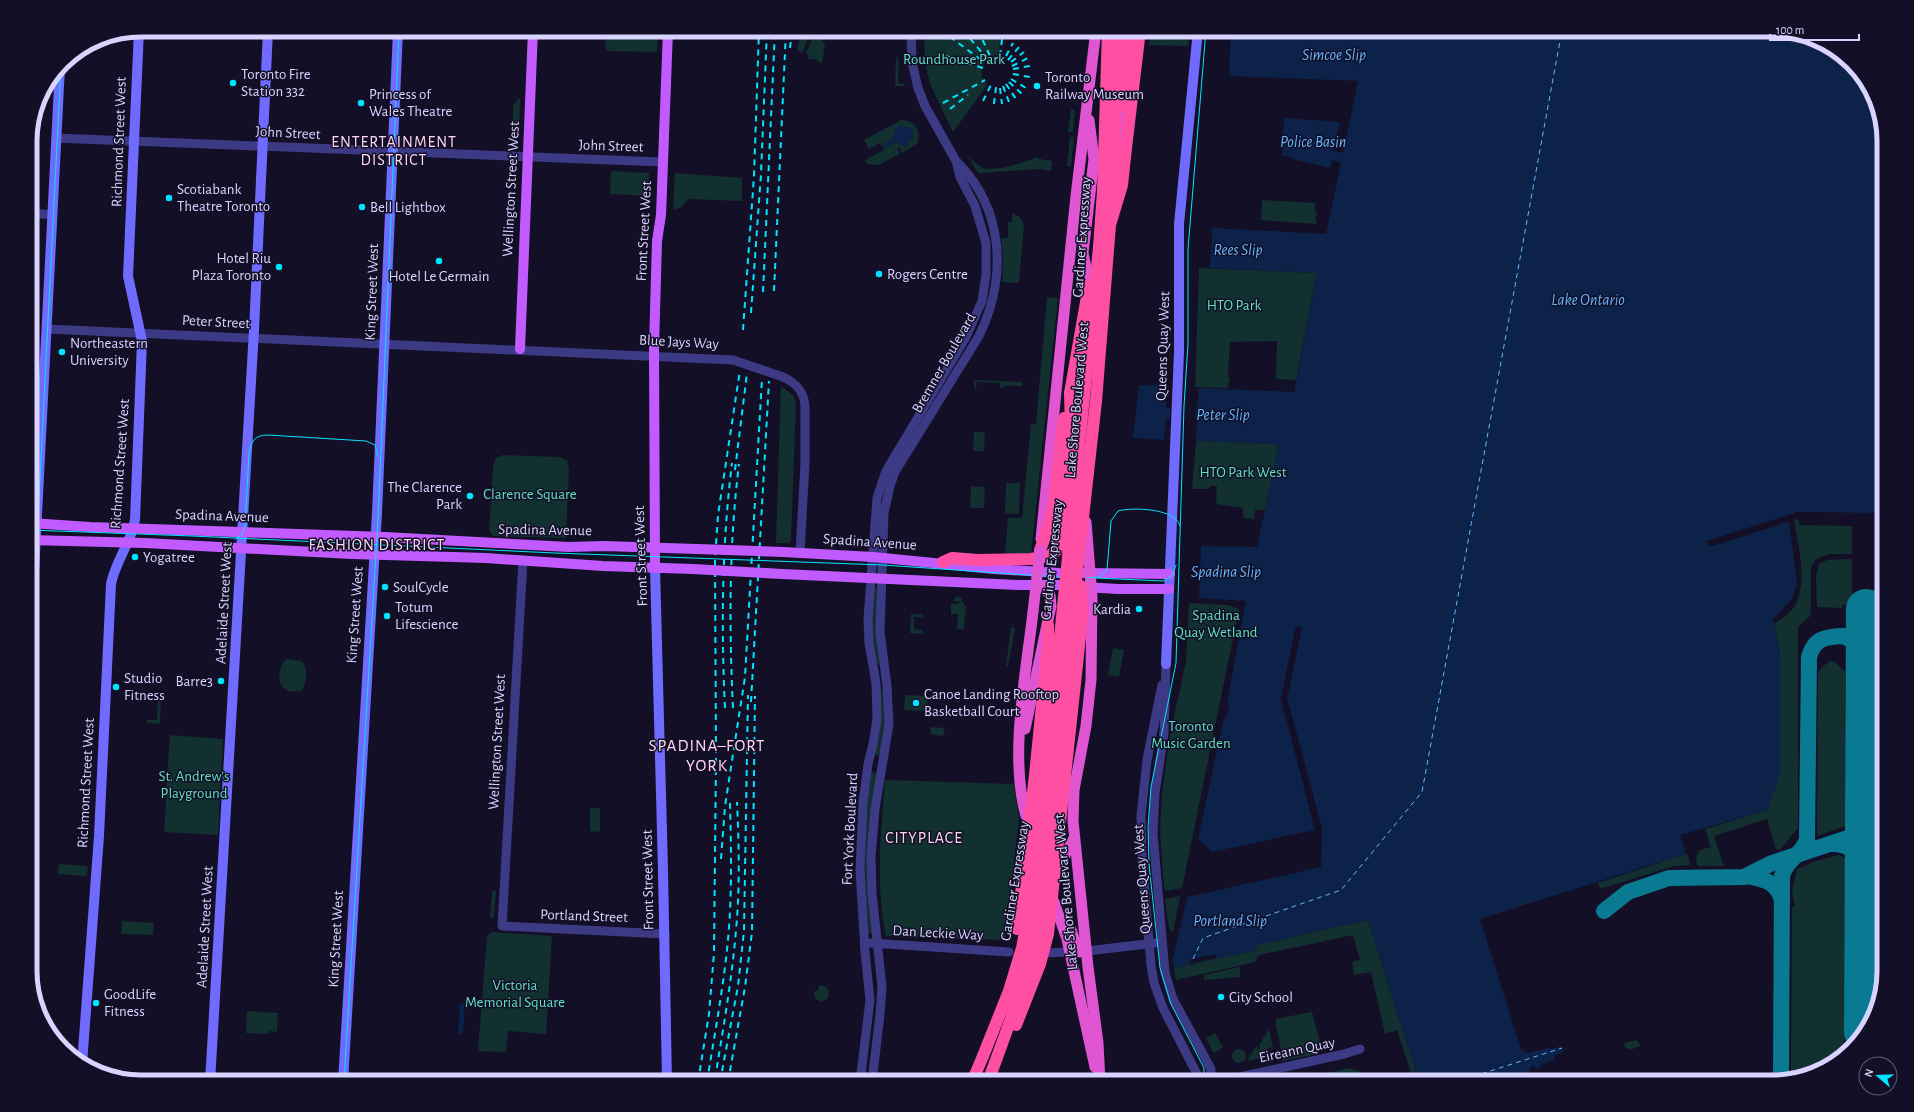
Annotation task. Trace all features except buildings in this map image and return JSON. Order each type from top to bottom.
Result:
[{"type":"highway","name":"Lake Shore Boulevard West","points":[[1026,816],[1021,785],[1019,750],[1020,721],[1040,550],[1087,97],[1095,37]]},
{"type":"highway","points":[[1106,37],[1107,53]]},
{"type":"highway","name":"Gardiner Expressway","points":[[975,1075],[1009,992],[1022,948],[1030,900],[1054,702],[1099,247],[1103,191],[1108,37]]},
{"type":"highway","name":"Gardiner Expressway","points":[[990,1075],[1032,951],[1040,908],[1095,414],[1110,225],[1118,37]]},
{"type":"highway","name":"Lake Shore Boulevard West","points":[[1098,1075],[1078,952],[1073,821],[1074,790],[1087,719],[1091,680],[1086,587],[1084,478],[1101,301],[1113,237],[1120,154],[1124,37]]},
{"type":"highway","points":[[1120,154],[1130,37]]},
{"type":"highway","points":[[1110,225],[1122,185],[1139,37]]},
{"type":"highway","points":[[1087,97],[1094,159],[1093,181],[1083,253],[1086,268],[1101,301]]},
{"type":"highway","points":[[1040,550],[1047,534],[1052,509],[1061,436],[1070,393],[1084,306],[1099,247]]},
{"type":"highway","points":[[943,562],[952,558],[978,560],[1031,559],[1053,554],[1060,544],[1061,537],[1071,427],[1070,393]]},
{"type":"highway","points":[[983,1056],[1013,949],[1018,922],[1048,645],[1050,595],[1040,586]]},
{"type":"highway","points":[[991,1075],[1024,1007],[1045,948],[1086,587]]},
{"type":"highway","points":[[1019,750],[1026,726],[1042,643],[1048,625]]},
{"type":"highway","points":[[1059,860],[1065,855],[1074,837]]},
{"type":"highway","name":"Lake Shore Boulevard West","points":[[1054,902],[1078,952],[1098,1042],[1099,1075]]},
{"type":"main road","name":"Richmond Street West","points":[[83,1057],[99,836],[111,584],[134,528],[142,341],[128,276],[139,37]]},
{"type":"main road","name":"Adelaide Street West","points":[[210,1075],[254,338],[268,37]]},
{"type":"main road","name":"King Street West","points":[[342,1075],[376,537],[398,37]]},
{"type":"main road","name":"Wellington Street West","points":[[520,349],[533,37]]},
{"type":"main road","name":"Front Street West","points":[[667,1075],[665,934],[654,548],[654,355],[668,37]]},
{"type":"main road","name":"Queens Quay West","points":[[1166,664],[1179,352],[1180,224],[1197,37]]},
{"type":"main road","points":[[37,479],[47,329],[59,76]]},
{"type":"main road","name":"Spadina Avenue","points":[[37,524],[376,537],[569,547],[604,546],[783,552],[878,557],[943,562],[994,569],[1059,573]]},
{"type":"main road","name":"Spadina Avenue","points":[[37,540],[523,560],[603,566],[692,569],[870,579],[1040,586],[1048,584],[1058,585]]},
{"type":"main road","points":[[1086,573],[1170,574]]},
{"type":"main road","points":[[1086,587],[1169,589]]},
{"type":"street","name":"Bremner Boulevard","points":[[878,557],[884,513],[890,486],[895,472],[979,336],[987,320],[995,291],[997,275],[996,247],[989,215],[966,172],[956,162],[925,106],[918,88],[912,62],[911,37]]},
{"type":"street","name":"John Street","points":[[56,138],[662,162]]},
{"type":"street","points":[[37,213],[52,214]]},
{"type":"street","name":"Peter Street","points":[[47,329],[385,343]]},
{"type":"street","name":"Blue Jays Way","points":[[385,343],[733,360],[783,378],[797,386],[804,398],[805,406],[805,464],[800,553]]},
{"type":"street","name":"Fort York Boulevard","points":[[861,1075],[870,1000],[864,942],[860,870],[863,803],[868,764],[874,744],[877,719],[876,679],[868,629],[870,579],[878,557]]},
{"type":"street","name":"Fort York Boulevard","points":[[873,1075],[882,987],[871,874],[872,832],[887,741],[889,712],[880,632],[882,579],[878,557]]},
{"type":"street","name":"Wellington Street West","points":[[502,926],[523,560]]},
{"type":"street","name":"Queens Quay West","points":[[1166,664],[1164,732],[1153,814],[1153,848],[1165,973],[1173,999],[1210,1069],[1210,1075]]},
{"type":"street","name":"Queens Quay West","points":[[1166,664],[1147,760],[1142,795],[1141,837],[1149,944],[1154,983],[1159,999],[1197,1075]]},
{"type":"street","name":"Portland Street","points":[[502,926],[665,934]]},
{"type":"street","name":"Dan Leckie Way","points":[[864,942],[1009,952]]},
{"type":"street","points":[[1046,954],[1078,952],[1162,942]]},
{"type":"street","name":"Eireann Quay","points":[[1249,1075],[1344,1054],[1360,1049]]},
{"type":"green space","points":[[605,37],[658,37],[657,52],[606,51]]},
{"type":"green space","points":[[800,37],[809,37],[802,53],[797,50]]},
{"type":"green space","points":[[813,37],[820,37],[825,45],[822,64],[815,59],[808,59],[808,54],[806,53]]},
{"type":"green space","name":"Roundhouse Park","points":[[924,37],[1000,37],[999,55],[989,59],[983,67],[982,76],[987,85],[953,132],[930,84],[925,62]]},
{"type":"green space","points":[[1151,37],[1189,37],[1188,46],[1149,45]]},
{"type":"green space","points":[[896,56],[899,62],[898,83],[904,84],[905,86],[895,86]]},
{"type":"green space","points":[[518,99],[520,99],[519,139],[513,136],[513,106]]},
{"type":"green space","points":[[1075,109],[1073,132],[1068,132],[1071,110]]},
{"type":"green space","points":[[901,120],[906,120],[914,124],[919,135],[917,144],[902,153],[899,147],[897,148],[900,154],[878,165],[867,164],[865,160],[884,150],[880,143],[869,149],[864,140]],"holes":[[[903,127],[910,128],[913,137],[908,143],[909,145],[903,146],[896,142],[884,148],[883,144],[893,139]]]},
{"type":"green space","points":[[1070,137],[1074,137],[1071,166],[1067,166]]},
{"type":"green space","points":[[968,156],[981,167],[988,169],[1010,166],[1037,157],[1052,161],[1051,171],[1039,169],[978,173]]},
{"type":"green space","points":[[611,171],[649,173],[648,196],[610,194]]},
{"type":"green space","points":[[675,173],[742,178],[742,201],[688,199],[682,207],[673,210]]},
{"type":"green space","points":[[1262,200],[1315,203],[1315,211],[1318,214],[1315,218],[1317,224],[1261,220]]},
{"type":"green space","points":[[1012,213],[1020,217],[1024,225],[1019,283],[1002,282],[1003,257],[1001,238],[1008,238],[1008,222],[1012,222]]},
{"type":"green space","name":"HTO Park","points":[[1199,268],[1317,273],[1296,380],[1276,379],[1277,341],[1230,342],[1228,377],[1230,379],[1228,388],[1195,387]]},
{"type":"green space","points":[[1047,297],[1058,298],[1031,554],[1005,553],[1008,518],[1022,518],[1031,424],[1036,424]]},
{"type":"green space","points":[[974,380],[1022,382],[1022,386],[1004,386],[1004,388],[1000,388],[1000,383],[977,382],[976,389],[974,388]]},
{"type":"green space","points":[[781,386],[793,395],[796,402],[791,540],[788,543],[776,543]]},
{"type":"green space","points":[[974,432],[985,432],[984,451],[973,451]]},
{"type":"green space","name":"HTO Park West","points":[[1196,441],[1279,444],[1265,510],[1255,510],[1254,519],[1243,518],[1243,508],[1216,504],[1217,486],[1210,486],[1209,489],[1192,489]]},
{"type":"green space","name":"Clarence Square","points":[[503,455],[560,457],[567,460],[569,469],[566,538],[493,536],[489,531],[493,466],[496,458]]},
{"type":"green space","points":[[1006,483],[1020,483],[1019,514],[1005,513]]},
{"type":"green space","points":[[971,486],[985,487],[984,508],[970,508]]},
{"type":"green space","points":[[1796,519],[1799,521],[1799,525],[1852,526],[1852,554],[1828,554],[1815,560],[1811,568],[1810,616],[1798,627],[1798,828],[1780,850],[1776,849],[1767,819],[1714,836],[1724,866],[1698,866],[1696,858],[1700,850],[1711,847],[1705,829],[1767,810],[1780,651],[1774,624],[1789,613],[1796,604],[1800,593],[1801,568],[1794,520]]},
{"type":"green space","points":[[1852,559],[1852,604],[1842,605],[1842,608],[1817,607],[1816,575],[1819,564],[1827,560]]},
{"type":"green space","points":[[872,587],[878,588],[881,665],[876,664],[870,618]]},
{"type":"green space","points":[[956,596],[961,598],[964,602],[964,606],[966,606],[964,629],[957,629],[958,614],[951,614],[951,603],[957,604],[961,602],[953,601]]},
{"type":"green space","name":"Toronto Music Garden","points":[[1189,603],[1228,605],[1239,609],[1182,888],[1166,891],[1164,888],[1160,833],[1162,793],[1170,735],[1186,661]]},
{"type":"green space","points":[[911,614],[923,614],[923,617],[914,617],[914,629],[923,630],[923,634],[910,633]]},
{"type":"green space","points":[[1011,627],[1015,628],[1008,666],[1006,666]]},
{"type":"green space","points":[[1113,648],[1124,650],[1119,677],[1108,675]]},
{"type":"green space","points":[[287,659],[302,661],[304,664],[306,676],[305,684],[302,690],[293,692],[282,686],[279,675],[280,668]]},
{"type":"green space","points":[[1829,661],[1835,662],[1845,672],[1845,826],[1817,836],[1818,672]]},
{"type":"green space","points":[[879,689],[885,689],[887,709],[882,756],[874,755]]},
{"type":"green space","points":[[158,692],[161,692],[160,724],[147,723],[147,720],[157,720]]},
{"type":"green space","name":"Canoe Landing Rooftop Basketball Court","points":[[905,695],[928,696],[927,711],[904,710]]},
{"type":"green space","points":[[931,727],[945,728],[943,736],[930,734]]},
{"type":"green space","name":"St. Andrew's Playground","points":[[170,735],[223,739],[218,835],[164,832]]},
{"type":"green space","points":[[869,772],[877,773],[873,933],[867,933],[862,873]]},
{"type":"green space","points":[[885,780],[1014,784],[1019,819],[1005,940],[886,936],[880,878]]},
{"type":"green space","points":[[590,808],[600,808],[600,832],[590,831]]},
{"type":"green space","points":[[1686,854],[1688,855],[1690,865],[1674,866],[1600,889],[1598,883]]},
{"type":"green space","points":[[1839,855],[1845,859],[1844,1047],[1825,1061],[1813,1067],[1791,1073],[1792,907],[1795,906],[1792,891],[1797,869],[1816,861]]},
{"type":"green space","points":[[59,864],[88,866],[87,876],[58,874]]},
{"type":"green space","points":[[492,891],[496,891],[494,918],[490,917]]},
{"type":"green space","points":[[1180,896],[1173,932],[1170,931],[1165,899]]},
{"type":"green space","points":[[1368,920],[1417,1075],[1412,1075],[1397,1030],[1385,1034],[1371,972],[1354,975],[1352,962],[1360,960],[1353,935],[1259,955],[1255,962],[1176,980],[1174,968],[1256,950],[1256,945]]},
{"type":"green space","points":[[122,921],[154,923],[153,935],[121,934]]},
{"type":"green space","name":"Victoria Memorial Square","points":[[491,932],[552,936],[546,1034],[508,1031],[506,1052],[478,1051],[487,936]]},
{"type":"green space","points":[[1240,967],[1240,977],[1204,980],[1204,975]]},
{"type":"green space","points":[[821,985],[827,987],[829,992],[828,998],[821,1002],[816,999],[813,992],[818,990],[819,986]]},
{"type":"green space","points":[[247,1011],[278,1013],[277,1032],[269,1031],[268,1034],[246,1033]]},
{"type":"green space","points":[[1312,1012],[1321,1046],[1317,1054],[1283,1061],[1275,1019]]},
{"type":"green space","points":[[1269,1029],[1273,1047],[1268,1048],[1270,1056],[1247,1061],[1256,1046],[1260,1050],[1259,1045]]},
{"type":"green space","points":[[1215,1033],[1223,1047],[1214,1053],[1206,1038]]},
{"type":"green space","points":[[1636,1040],[1641,1046],[1630,1050],[1625,1047],[1624,1043]]},
{"type":"green space","points":[[1239,1049],[1244,1051],[1246,1056],[1244,1061],[1239,1063],[1234,1061],[1232,1056],[1234,1051]]},
{"type":"green space","points":[[1350,1068],[1360,1072],[1361,1075],[1318,1075]]},
{"type":"water","name":"Lake Ontario","points":[[1231,37],[1773,37],[1787,38],[1813,45],[1836,58],[1847,67],[1860,83],[1871,107],[1877,134],[1877,513],[1798,512],[1708,541],[1710,547],[1789,521],[1797,583],[1792,599],[1773,619],[1780,651],[1780,774],[1768,810],[1680,835],[1686,854],[1480,919],[1521,1049],[1528,1053],[1562,1046],[1564,1052],[1554,1056],[1555,1060],[1542,1064],[1540,1063],[1541,1067],[1536,1069],[1534,1065],[1531,1066],[1530,1075],[1417,1075],[1368,920],[1256,945],[1257,950],[1174,968],[1173,958],[1187,897],[1321,867],[1322,829],[1287,698],[1302,627],[1296,626],[1281,698],[1315,830],[1212,852],[1198,839],[1223,722],[1229,709],[1228,697],[1246,601],[1199,598],[1201,546],[1257,547],[1279,444],[1198,441],[1196,438],[1197,421],[1195,420],[1166,419],[1164,440],[1133,438],[1139,385],[1166,386],[1166,406],[1168,408],[1197,408],[1199,388],[1294,392],[1317,273],[1210,268],[1212,228],[1326,234],[1341,163],[1332,160],[1330,168],[1292,159],[1291,157],[1282,156],[1284,118],[1340,122],[1333,151],[1343,153],[1358,81],[1229,76]]},
{"type":"water","points":[[902,124],[903,127],[910,128],[913,132],[913,137],[908,143],[909,145],[903,146],[896,142],[884,148],[882,144],[893,139],[896,128]]},
{"type":"water","points":[[460,1004],[465,1004],[463,1034],[458,1034]]},
{"type":"pier","points":[[1170,406],[1196,406],[1195,422],[1170,421]]},
{"type":"pier","points":[[1798,512],[1799,514],[1710,543],[1711,545],[1788,519],[1791,521],[1709,547],[1707,541]]},
{"type":"pier","points":[[1296,626],[1302,627],[1287,698],[1322,829],[1320,829],[1285,698],[1300,628],[1298,628],[1283,698],[1317,830],[1315,830],[1281,698]]},
{"type":"pier","points":[[1215,954],[1216,958],[1190,964],[1189,960]]},
{"type":"waterway","points":[[1210,605],[1210,621],[1214,628],[1234,631]]},
{"type":"ferry route","points":[[1193,959],[1203,938],[1341,890],[1422,792],[1560,37]]},
{"type":"ferry route","points":[[1478,1075],[1562,1048]]},
{"type":"taxiway","points":[[1781,1074],[1782,876],[1787,865],[1802,849],[1807,839],[1809,657],[1814,646],[1820,640],[1841,636],[1864,639],[1870,644],[1877,656]]},
{"type":"taxiway","points":[[1846,637],[1858,646],[1864,658],[1866,668]]},
{"type":"taxiway","points":[[1850,838],[1860,828],[1865,810]]},
{"type":"taxiway","points":[[1604,911],[1628,892],[1669,878],[1744,877],[1772,863],[1877,828]]},
{"type":"taxiway","points":[[1832,844],[1850,848],[1858,856],[1865,873]]},
{"type":"taxiway","points":[[1747,876],[1759,878],[1769,882],[1777,889],[1782,900]]},
{"type":"runway","points":[[1864,1021],[1866,609]]},
{"type":"tram line","points":[[344,1075],[378,519],[399,37]]},
{"type":"tram line","points":[[1204,1075],[1204,1068],[1171,1004],[1160,968],[1149,864],[1148,827],[1151,787],[1176,663],[1184,406],[1188,344],[1188,249],[1205,37]]},
{"type":"tram line","points":[[37,537],[60,75]]},
{"type":"tram line","points":[[235,539],[242,535],[245,526],[249,453],[252,442],[260,436],[268,435],[366,441],[375,445],[378,457]]},
{"type":"tram line","points":[[1087,578],[1099,577],[1107,570],[1111,521],[1118,511],[1143,509],[1162,512],[1177,520],[1180,526]]},
{"type":"tram line","points":[[37,530],[555,553],[883,565],[1059,577]]},
{"type":"tram line","points":[[1096,578],[1163,581],[1172,576],[1176,565]]},
{"type":"railway","points":[[743,330],[754,176],[759,37]]},
{"type":"railway","points":[[751,313],[761,174],[767,37]]},
{"type":"railway","points":[[763,292],[775,37]]},
{"type":"railway","points":[[774,291],[786,37]]},
{"type":"railway","points":[[790,48],[791,37]]},
{"type":"railway","points":[[950,37],[985,63]]},
{"type":"railway","points":[[969,37],[988,60]]},
{"type":"railway","points":[[981,37],[991,58]]},
{"type":"railway","points":[[1000,56],[1002,39]]},
{"type":"railway","points":[[1006,56],[1013,43]]},
{"type":"railway","points":[[1008,60],[1019,47]]},
{"type":"railway","points":[[1011,62],[1024,52]]},
{"type":"railway","points":[[946,56],[983,68]]},
{"type":"railway","points":[[1012,66],[1028,58]]},
{"type":"railway","points":[[1013,69],[1030,66]]},
{"type":"railway","points":[[1013,74],[1030,77]]},
{"type":"railway","points":[[1011,79],[1026,88]]},
{"type":"railway","points":[[943,103],[985,80]]},
{"type":"railway","points":[[1009,82],[1022,94]]},
{"type":"railway","points":[[1006,84],[1016,99]]},
{"type":"railway","points":[[983,101],[991,85]]},
{"type":"railway","points":[[1003,86],[1009,102]]},
{"type":"railway","points":[[994,104],[996,87]]},
{"type":"railway","points":[[1000,88],[1002,104]]},
{"type":"railway","points":[[950,109],[968,95]]},
{"type":"railway","points":[[699,1075],[709,1014],[714,953],[716,757],[715,560],[718,515],[740,370]]},
{"type":"railway","points":[[735,470],[747,373]]},
{"type":"railway","points":[[721,859],[725,806],[745,677],[762,378]]},
{"type":"railway","points":[[751,702],[769,381]]},
{"type":"railway","points":[[725,708],[723,585],[726,524],[732,463]]},
{"type":"railway","points":[[733,708],[731,586],[733,525],[739,464]]},
{"type":"railway","points":[[721,1075],[738,986],[744,931],[748,695]]},
{"type":"railway","points":[[729,1075],[745,987],[752,932],[755,696]]},
{"type":"railway","points":[[716,1075],[730,986],[737,914],[739,866],[737,802]]},
{"type":"railway","points":[[708,1075],[722,986],[729,928],[731,881],[730,803]]},
{"type":"place","name":"Toronto Fire Station 332","points":[[233,83]]},
{"type":"place","name":"Toronto Railway Museum","points":[[1037,86]]},
{"type":"place","name":"Princess of Wales Theatre","points":[[361,103]]},
{"type":"place","name":"Scotiabank Theatre Toronto","points":[[169,198]]},
{"type":"place","name":"Bell Lightbox","points":[[362,207]]},
{"type":"place","name":"Hotel Le Germain","points":[[439,261]]},
{"type":"place","name":"Hotel Riu Plaza Toronto","points":[[279,267]]},
{"type":"place","name":"Rogers Centre","points":[[879,274]]},
{"type":"place","name":"Northeastern University","points":[[62,352]]},
{"type":"place","name":"The Clarence Park","points":[[470,496]]},
{"type":"place","name":"Yogatree","points":[[135,557]]},
{"type":"place","name":"SoulCycle","points":[[385,587]]},
{"type":"place","name":"Kardia","points":[[1139,609]]},
{"type":"place","name":"Totum Lifescience","points":[[387,616]]},
{"type":"place","name":"Barre3","points":[[221,681]]},
{"type":"place","name":"Studio Fitness","points":[[116,687]]},
{"type":"place","name":"Canoe Landing Rooftop Basketball Court","points":[[916,703]]},
{"type":"place","name":"City School","points":[[1221,997]]},
{"type":"place","name":"GoodLife Fitness","points":[[96,1003]]},
{"type":"district","name":"ENTERTAINMENT DISTRICT","points":[[394,151]]},
{"type":"district","name":"FASHION DISTRICT","points":[[377,545]]},
{"type":"district","name":"SPADINA–FORT YORK","points":[[707,755]]},
{"type":"district","name":"CITYPLACE","points":[[924,838]]},
{"type":"water label","name":"Simcoe Slip","points":[[1334,55]]},
{"type":"water label","name":"Police Basin","points":[[1313,142]]},
{"type":"water label","name":"Rees Slip","points":[[1238,250]]},
{"type":"water label","name":"Peter Slip","points":[[1223,415]]},
{"type":"water label","name":"Spadina Slip","points":[[1226,572]]},
{"type":"water label","name":"Portland Slip","points":[[1230,921]]},
{"type":"park label","name":"Spadina Quay Wetland","points":[[1216,624]]}]
